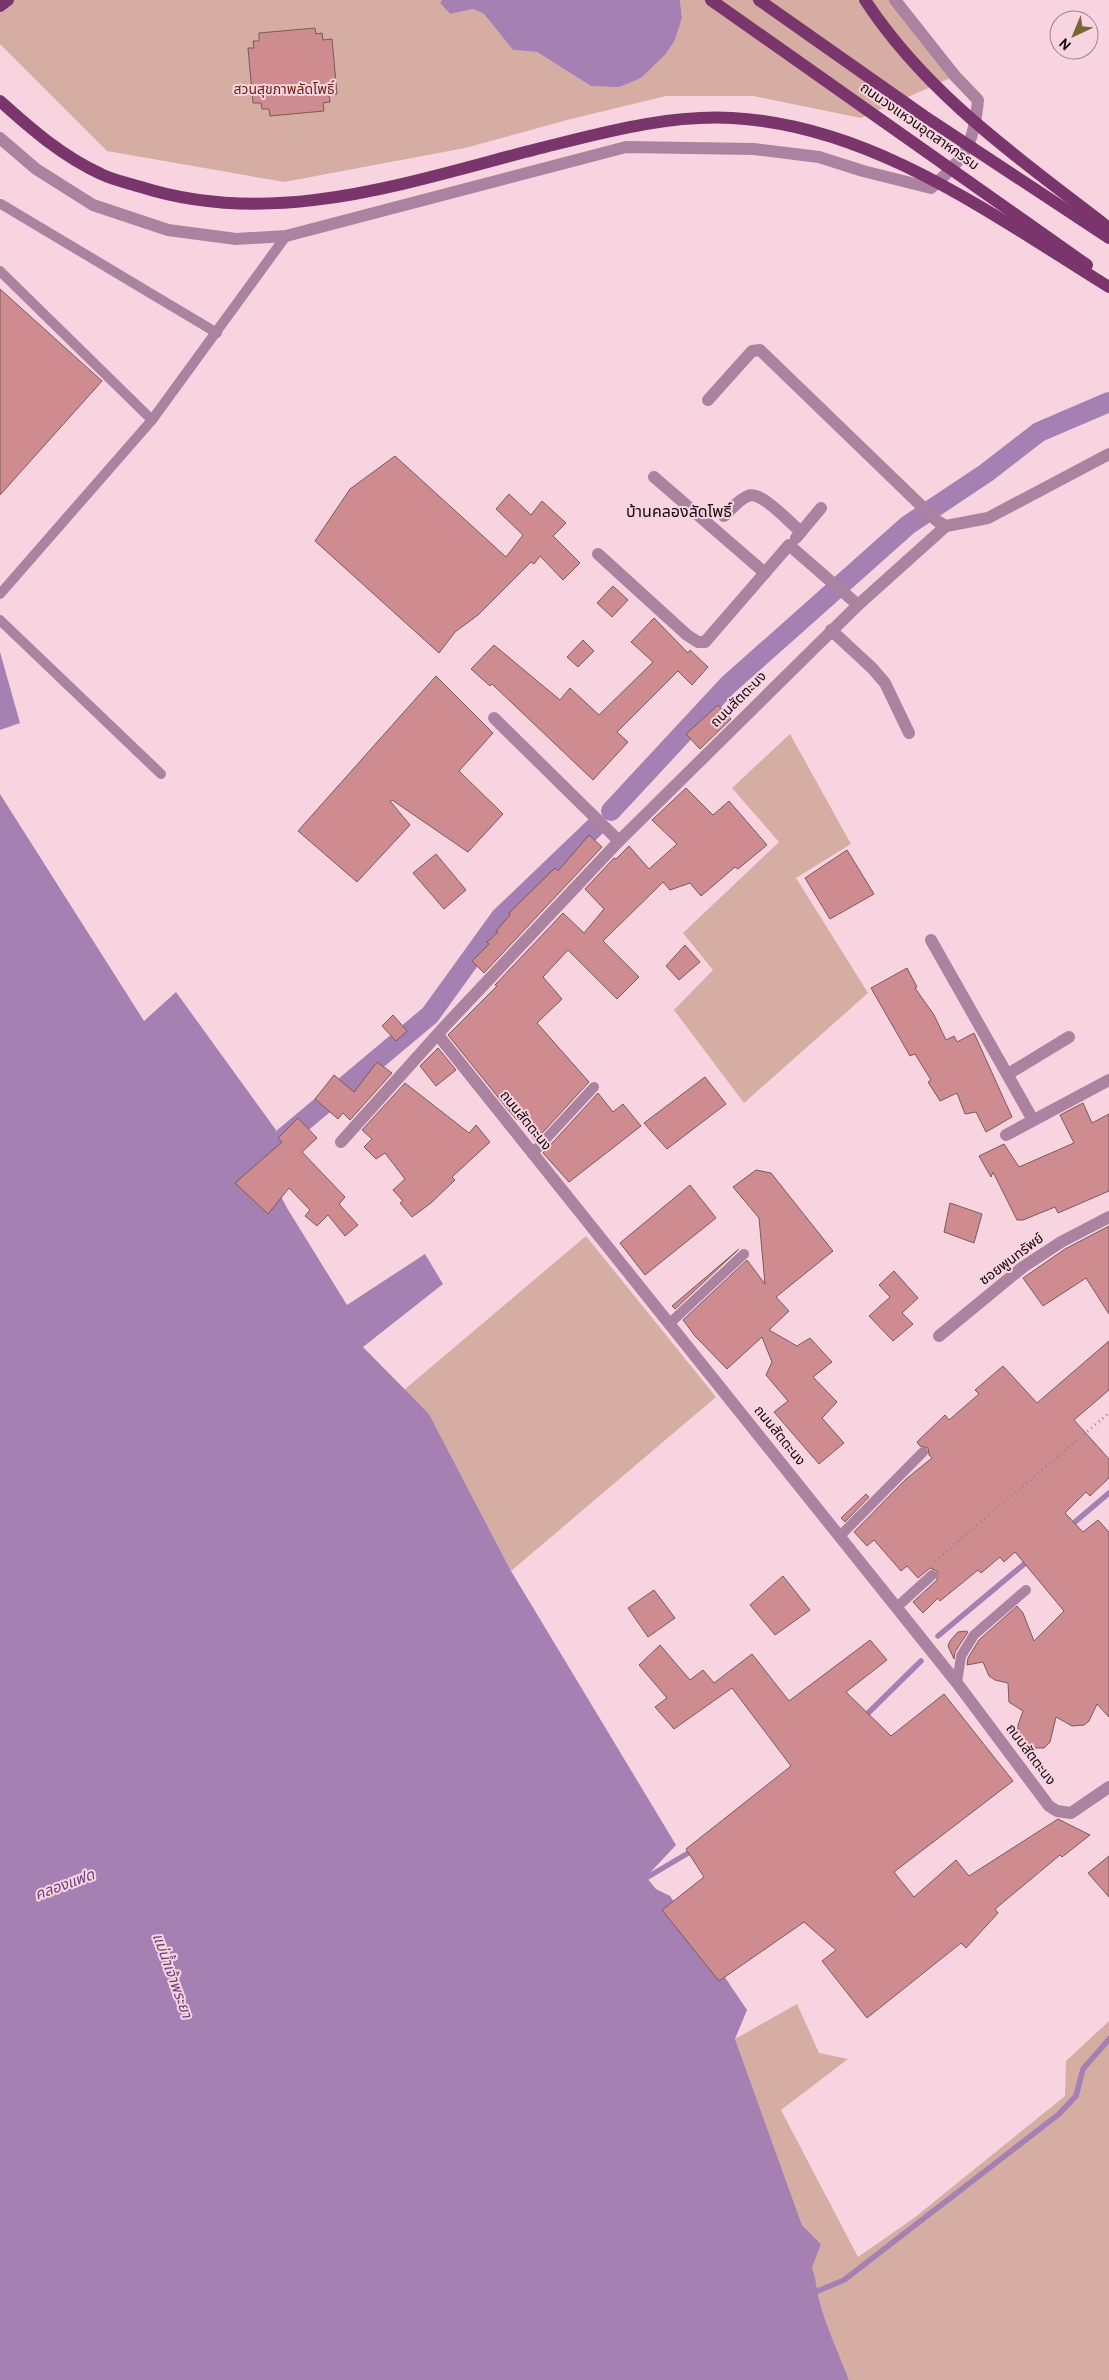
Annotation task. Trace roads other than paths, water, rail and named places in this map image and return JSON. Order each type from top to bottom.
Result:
[{"type":"main road","points":[[0,6],[8,0]]},
{"type":"main road","name":"ถนนวงแหวนอุตสาหกรรม","points":[[711,0],[1109,281]]},
{"type":"main road","name":"ถนนวงแหวนอุตสาหกรรม","points":[[759,0],[924,116],[1109,238]]},
{"type":"main road","points":[[865,0],[912,63],[953,104],[999,143],[1109,228]]},
{"type":"main road","points":[[0,101],[45,141],[101,174],[169,196],[233,204],[298,203],[357,194],[423,180],[612,131],[676,120],[733,118],[795,127],[848,141],[901,164],[999,220],[1109,287]]},
{"type":"street","points":[[0,138],[36,169],[93,205],[168,230],[236,239],[286,236],[626,147],[754,149],[809,156],[931,188],[954,168],[972,140],[978,100],[955,76],[895,0]]},
{"type":"street","points":[[708,400],[752,351],[760,350],[942,523],[988,518],[1109,454]]},
{"type":"street","points":[[654,477],[765,573]]},
{"type":"street","points":[[724,516],[747,496],[753,494],[762,498],[800,532]]},
{"type":"street","points":[[598,554],[687,635],[698,642],[705,642],[821,508]]},
{"type":"street","name":"ถนนสัตตะนง","points":[[341,1142],[619,841],[832,630],[853,601],[942,523]]},
{"type":"street","points":[[789,545],[853,601]]},
{"type":"street","points":[[832,630],[885,683],[909,733]]},
{"type":"street","points":[[494,718],[619,841]]},
{"type":"street","points":[[931,940],[1033,1120]]},
{"type":"street","name":"ถนนสัตตะนง","points":[[438,1035],[957,1683],[1049,1806],[1057,1811],[1071,1812],[1109,1787]]},
{"type":"street","points":[[1008,1074],[1069,1036]]},
{"type":"street","points":[[1006,1135],[1109,1080]]},
{"type":"street","name":"ซอยพูนทรัพย์","points":[[939,1336],[1023,1267],[1061,1242],[1109,1217]]},
{"type":"lane","points":[[1,204],[216,333]]},
{"type":"lane","points":[[0,594],[152,420],[286,236]]},
{"type":"lane","points":[[0,271],[152,420]]},
{"type":"lane","points":[[0,620],[161,774]]},
{"type":"lane","points":[[532,1154],[594,1086]]},
{"type":"lane","points":[[670,1323],[744,1254]]},
{"type":"lane","points":[[840,1536],[923,1452]]},
{"type":"lane","points":[[897,1608],[930,1571]]},
{"type":"lane","points":[[957,1683],[961,1656],[974,1635],[1026,1590]]},
{"type":"water","points":[[442,0],[680,0],[682,18],[675,40],[666,54],[641,78],[619,87],[591,86],[537,52],[513,50],[484,14],[473,9],[450,14],[440,3]]},
{"type":"water","points":[[0,652],[20,723],[0,730]]},
{"type":"water","points":[[0,794],[144,1021],[176,992],[276,1130],[262,1160],[287,1208],[347,1305],[425,1254],[443,1284],[363,1347],[429,1414],[511,1571],[676,1845],[646,1877],[656,1889],[670,1896],[747,2010],[735,2039],[802,2225],[821,2244],[812,2268],[825,2320],[849,2380],[0,2380]]},
{"type":"waterway","points":[[611,811],[728,685],[908,525],[986,473],[1039,432],[1109,402]]},
{"type":"waterway","points":[[242,1169],[262,1156],[430,1015],[500,918],[596,826]]},
{"type":"waterway","points":[[1069,1527],[1109,1493]]},
{"type":"waterway","points":[[938,1636],[1029,1560]]},
{"type":"waterway","points":[[863,1718],[921,1661]]},
{"type":"waterway","points":[[641,1881],[695,1849]]},
{"type":"waterway","points":[[813,2293],[844,2280],[1059,2114],[1076,2096],[1083,2069],[1109,2039]]},
{"type":"district","name":"บ้านคลองลัดโพธิ์","points":[[679,513]]},
{"type":"park label","name":"สวนสุขภาพลัดโพธิ์","points":[[284,90]]},
{"type":"water label","name":"คลองแฟด","points":[[65,1886]]},
{"type":"water label","name":"แม่น้ำเจ้าพระยา","points":[[171,1976]]}]
